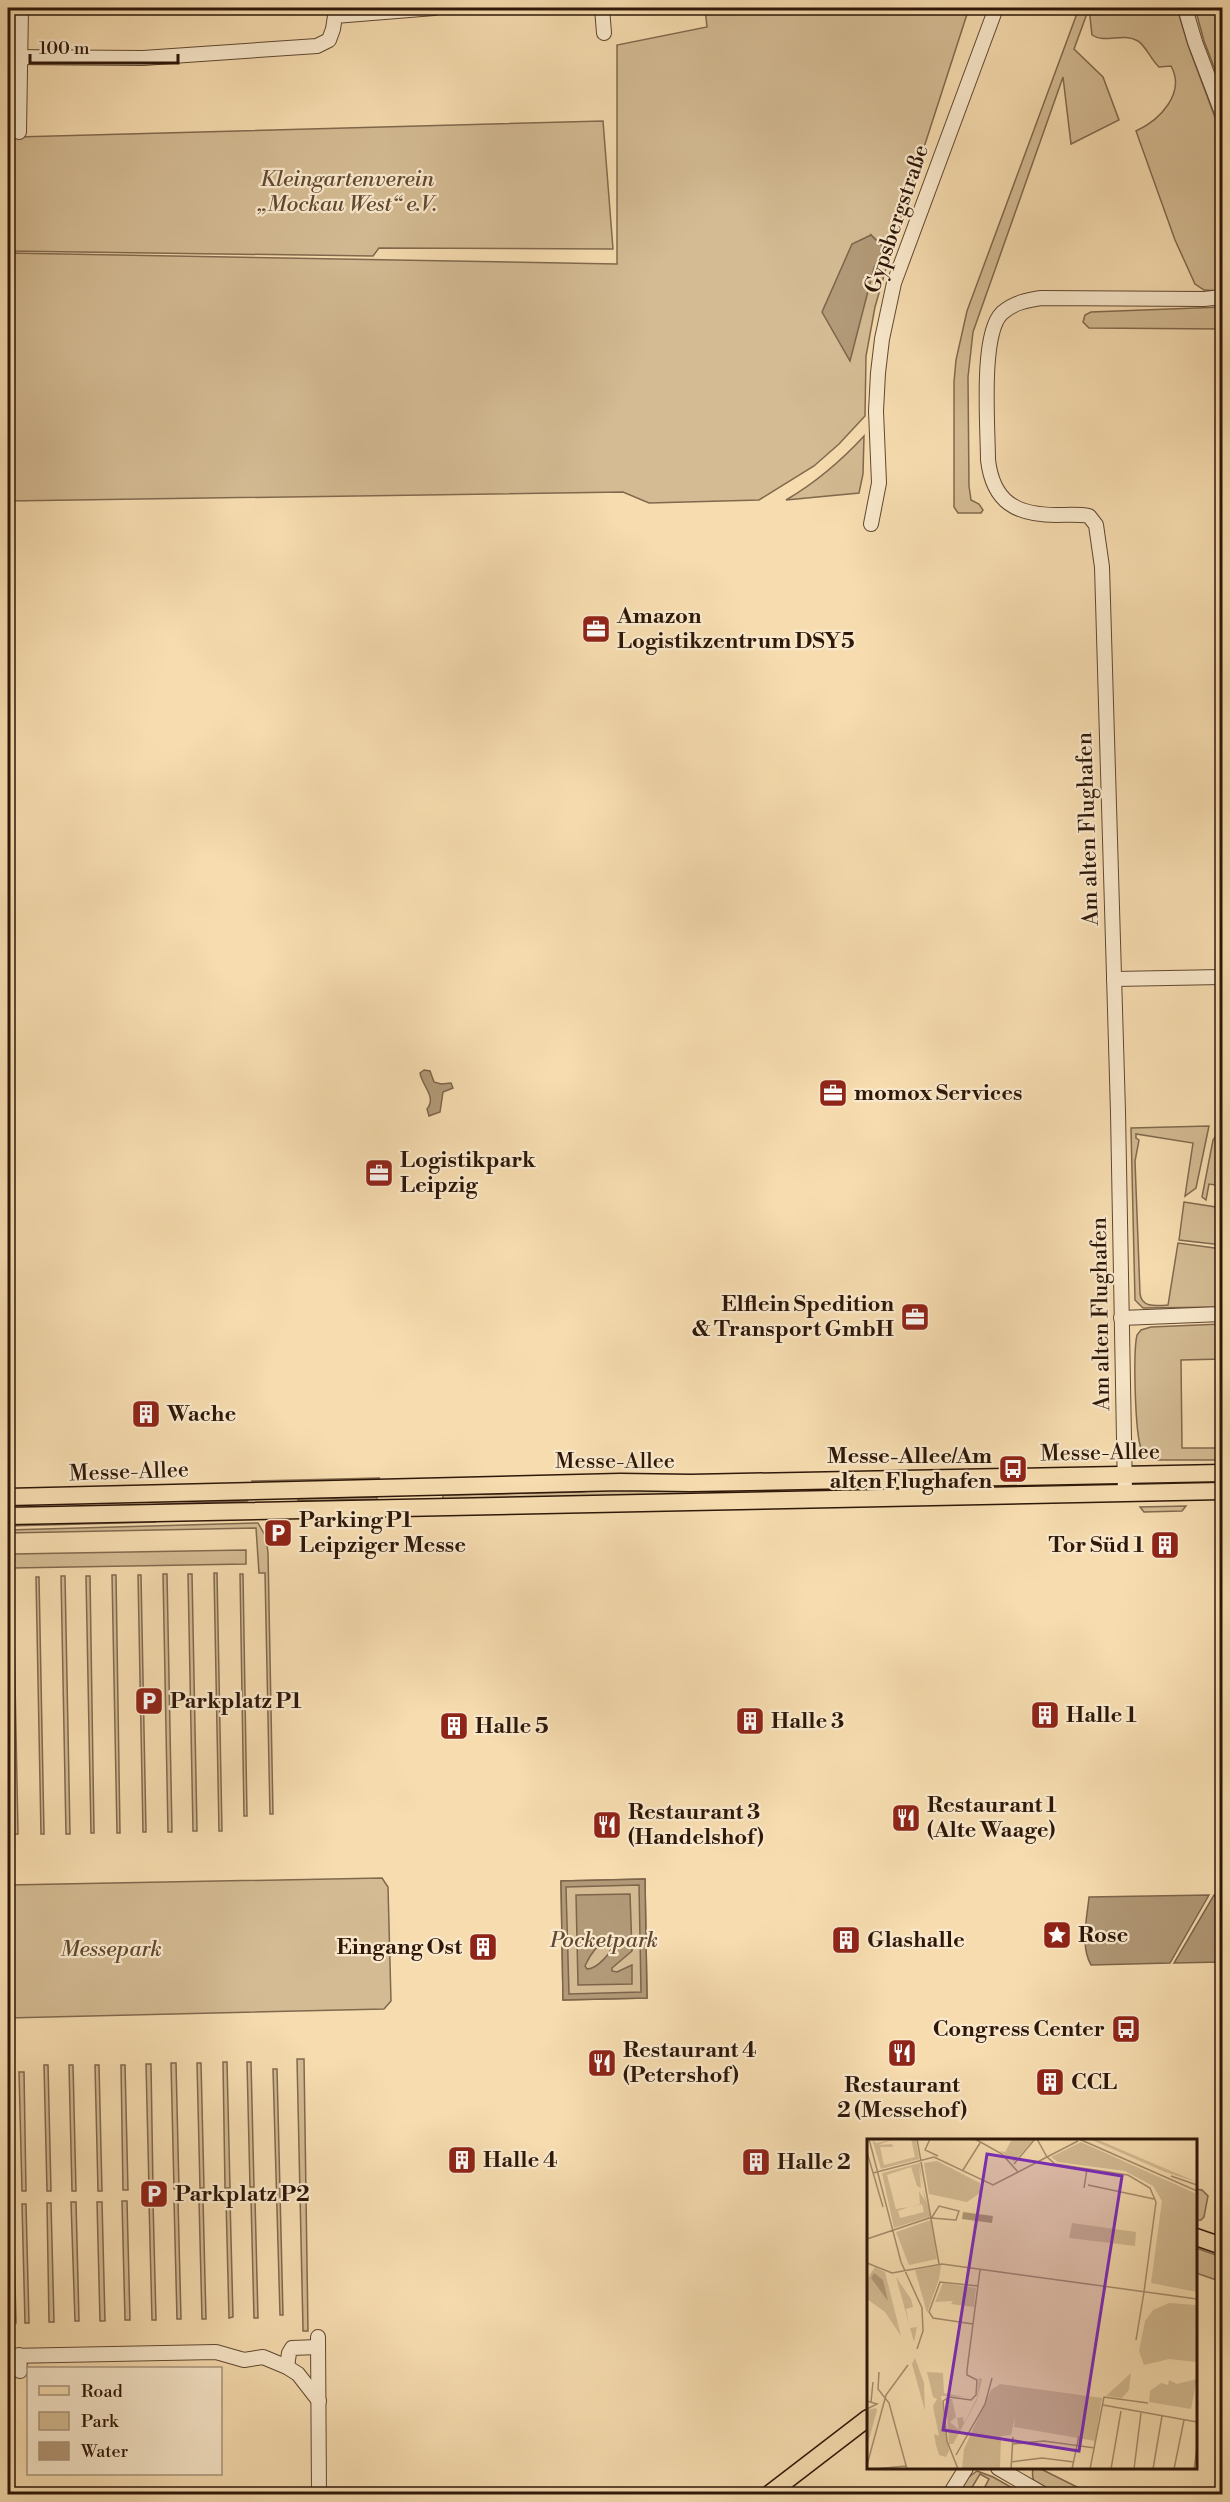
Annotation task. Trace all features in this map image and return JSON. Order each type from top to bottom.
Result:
[{"type":"main road","name":"Messe-Allee","points":[[8,1497],[190,1494],[223,1490],[1222,1473]]},
{"type":"main road","name":"Messe-Allee","points":[[8,1516],[1222,1491]]},
{"type":"main road","points":[[1197,2237],[1222,2246]]},
{"type":"main road","points":[[769,2494],[865,2421]]},
{"type":"street","points":[[19,132],[14,57],[21,8]]},
{"type":"street","points":[[14,57],[143,58],[317,46],[329,40],[333,29],[334,12],[434,8]]},
{"type":"street","points":[[602,8],[604,33]]},
{"type":"street","name":"Gypsbergstraße","points":[[871,524],[879,483],[876,411],[878,373],[882,339],[894,283],[996,8]]},
{"type":"street","points":[[1185,8],[1195,42],[1222,113]]},
{"type":"street","name":"Am alten Flughafen","points":[[1125,1493],[1102,567],[1094,520],[1084,515],[1029,514],[1016,509],[996,490],[990,477],[988,460],[988,357],[994,325],[1001,314],[1022,301],[1041,298],[1204,299],[1222,297]]},
{"type":"street","points":[[1114,979],[1222,977]]},
{"type":"street","points":[[1121,1318],[1222,1314]]},
{"type":"street","points":[[287,2367],[292,2348],[318,2342],[319,2494]]},
{"type":"street","points":[[20,2372],[13,2355],[216,2352],[244,2366],[263,2357],[287,2367],[298,2374],[319,2401]]},
{"type":"street","points":[[950,2494],[965,2469]]},
{"type":"street","points":[[1000,2469],[1043,2494]]},
{"type":"green space","points":[[705,8],[969,8],[895,237],[875,307],[866,356],[865,416],[814,466],[759,500],[649,503],[623,492],[8,501],[8,253],[617,264],[617,45],[707,27]],"holes":[[[871,235],[884,248],[874,268]]]},
{"type":"green space","points":[[1079,8],[1089,8],[1074,49],[1103,77],[1119,120],[1071,144],[1063,77],[973,332],[968,377],[969,486],[971,500],[979,504],[983,510],[981,513],[958,513],[954,507],[954,382],[956,360],[967,311]]},
{"type":"green space","points":[[1089,8],[1177,8],[1188,45],[1222,136],[1222,291],[1204,290],[1195,284],[1175,240],[1136,131],[1162,113],[1173,96],[1175,76],[1171,66],[1159,67],[1138,41],[1092,35]]},
{"type":"green space","points":[[1195,8],[1222,8],[1222,88],[1204,41]]},
{"type":"green space","name":"Kleingartenverein „Mockau West“ e.V.","points":[[8,114],[16,115],[17,137],[603,121],[613,249],[379,248],[373,256],[8,251]]},
{"type":"green space","points":[[1222,307],[1222,329],[1089,328],[1083,322],[1085,315],[1091,312]]},
{"type":"green space","points":[[864,436],[863,474],[859,493],[786,500],[827,471]]},
{"type":"green space","points":[[1209,1126],[1196,1188],[1185,1196],[1193,1143],[1136,1134],[1139,1140],[1135,1161],[1140,1293],[1146,1304],[1168,1305],[1178,1243],[1222,1249],[1222,1307],[1143,1308],[1135,1300],[1131,1128]]},
{"type":"green space","points":[[1222,1128],[1222,1186],[1209,1184],[1206,1200],[1202,1197],[1213,1140]]},
{"type":"green space","points":[[1184,1202],[1222,1208],[1222,1245],[1179,1240]]},
{"type":"green space","points":[[1222,1324],[1222,1359],[1181,1360],[1182,1448],[1222,1448],[1222,1460],[1154,1460],[1141,1448],[1137,1426],[1135,1358],[1137,1335],[1141,1330],[1151,1327]]},
{"type":"green space","points":[[380,1478],[372,1481],[253,1485],[252,1481]]},
{"type":"green space","points":[[1089,1481],[1089,1485],[994,1487],[950,1492],[443,1502],[443,1495],[581,1492],[629,1487]]},
{"type":"green space","points":[[246,1495],[247,1501],[8,1511],[8,1503]]},
{"type":"green space","points":[[377,1497],[377,1499],[298,1501],[298,1499]]},
{"type":"green space","points":[[1186,1506],[1182,1511],[1144,1512],[1140,1507]]},
{"type":"green space","points":[[8,1520],[145,1521],[156,1522],[8,1526]]},
{"type":"green space","points":[[258,1523],[266,1537],[268,1553],[273,1814],[270,1814],[265,1573],[259,1573],[256,1528],[8,1533],[8,1530]]},
{"type":"green space","points":[[246,1550],[246,1564],[13,1568],[13,1554]]},
{"type":"green space","points":[[214,1573],[217,1573],[222,1831],[219,1831]]},
{"type":"green space","points":[[163,1574],[167,1574],[172,1832],[168,1832]]},
{"type":"green space","points":[[188,1574],[192,1574],[197,1831],[193,1831]]},
{"type":"green space","points":[[240,1574],[243,1574],[247,1816],[244,1816]]},
{"type":"green space","points":[[112,1575],[116,1575],[120,1833],[117,1833]]},
{"type":"green space","points":[[138,1575],[141,1575],[146,1832],[143,1832]]},
{"type":"green space","points":[[61,1576],[65,1576],[70,1834],[66,1834]]},
{"type":"green space","points":[[86,1576],[90,1576],[94,1833],[91,1833]]},
{"type":"green space","points":[[36,1577],[39,1577],[44,1834],[41,1834]]},
{"type":"green space","points":[[10,1578],[13,1578],[18,1834],[14,1834]]},
{"type":"green space","name":"Messepark","points":[[382,1878],[388,1887],[391,2001],[384,2009],[8,2018],[8,1885]]},
{"type":"green space","name":"Pocketpark","points":[[645,1879],[647,1998],[563,2000],[561,1881]]},
{"type":"green space","points":[[297,2059],[304,2059],[308,2331],[303,2331]]},
{"type":"green space","points":[[223,2062],[227,2062],[230,2188],[225,2188]]},
{"type":"green space","points":[[247,2062],[251,2062],[254,2187],[250,2187]]},
{"type":"green space","points":[[171,2063],[176,2063],[179,2189],[174,2189]]},
{"type":"green space","points":[[197,2063],[201,2063],[204,2188],[200,2188]]},
{"type":"green space","points":[[146,2064],[151,2064],[153,2189],[149,2189]]},
{"type":"green space","points":[[44,2065],[48,2065],[51,2191],[47,2191]]},
{"type":"green space","points":[[69,2065],[73,2065],[76,2191],[72,2191]]},
{"type":"green space","points":[[95,2065],[99,2065],[102,2191],[98,2191]]},
{"type":"green space","points":[[121,2065],[125,2065],[128,2190],[123,2190]]},
{"type":"green space","points":[[273,2069],[277,2069],[283,2315],[280,2315]]},
{"type":"green space","points":[[8,2072],[10,2072],[13,2191],[8,2191]]},
{"type":"green space","points":[[19,2072],[24,2072],[26,2191],[22,2191]]},
{"type":"green space","points":[[1197,2189],[1202,2190],[1208,2196],[1204,2217],[1197,2220]]},
{"type":"green space","points":[[226,2199],[230,2199],[233,2317],[229,2318]]},
{"type":"green space","points":[[251,2199],[255,2199],[258,2318],[254,2318]]},
{"type":"green space","points":[[174,2200],[178,2200],[181,2319],[177,2319]]},
{"type":"green space","points":[[199,2200],[203,2200],[206,2319],[202,2319]]},
{"type":"green space","points":[[122,2201],[127,2201],[130,2320],[125,2320]]},
{"type":"green space","points":[[149,2201],[153,2201],[156,2320],[152,2320]]},
{"type":"green space","points":[[71,2202],[76,2202],[79,2321],[75,2321]]},
{"type":"green space","points":[[97,2202],[102,2202],[105,2321],[100,2321]]},
{"type":"green space","points":[[47,2203],[51,2203],[54,2322],[49,2322]]},
{"type":"green space","points":[[8,2204],[13,2204],[16,2323],[11,2323]]},
{"type":"green space","points":[[22,2204],[26,2204],[29,2323],[25,2323]]},
{"type":"green space","points":[[1197,2248],[1216,2255],[1216,2258],[1222,2260],[1222,2282],[1197,2273]]},
{"type":"green space","points":[[1033,2469],[1041,2469],[1091,2494],[1052,2493],[1043,2490],[1033,2478]]},
{"type":"green space","points":[[977,2471],[1023,2494],[981,2494],[989,2479],[980,2474],[968,2494],[957,2494],[966,2479]]},
{"type":"water","points":[[871,235],[884,248],[874,268],[850,361],[822,312],[852,244]]},
{"type":"water","points":[[424,1070],[430,1071],[434,1082],[451,1083],[453,1088],[443,1092],[440,1112],[429,1116],[427,1109],[430,1105],[430,1096],[420,1073]]},
{"type":"water","points":[[645,1879],[647,1998],[563,2000],[561,1881]],"holes":[[[639,1885],[641,1992],[569,1994],[566,1887]]]},
{"type":"water","points":[[630,1894],[632,1951],[612,1968],[612,1971],[617,1972],[632,1965],[632,1984],[578,1985],[576,1895]],"holes":[[[610,1938],[614,1941],[604,1959],[587,1969],[585,1966],[598,1946]]]},
{"type":"water","points":[[1209,1895],[1170,1963],[1091,1965],[1085,1941],[1089,1897]]},
{"type":"water","points":[[1214,1895],[1222,1895],[1222,1962],[1174,1963]]},
{"type":"place","name":"Amazon Logistikzentrum DSY5","points":[[596,629]]},
{"type":"place","name":"momox Services","points":[[833,1093]]},
{"type":"place","name":"Logistikpark Leipzig","points":[[379,1173]]},
{"type":"place","name":"Elflein Spedition & Transport GmbH","points":[[915,1317]]},
{"type":"place","name":"Wache","points":[[146,1414]]},
{"type":"place","name":"Messe-Allee/Am alten Flughafen","points":[[1013,1469]]},
{"type":"place","name":"Parking P1 Leipziger Messe","points":[[278,1533]]},
{"type":"place","name":"Tor Süd 1","points":[[1165,1545]]},
{"type":"place","name":"Parkplatz P1","points":[[149,1701]]},
{"type":"place","name":"Halle 1","points":[[1045,1715]]},
{"type":"place","name":"Halle 3","points":[[750,1721]]},
{"type":"place","name":"Halle 5","points":[[454,1726]]},
{"type":"place","name":"Restaurant 1 (Alte Waage)","points":[[906,1818]]},
{"type":"place","name":"Restaurant 3 (Handelshof)","points":[[607,1825]]},
{"type":"place","name":"Rose","points":[[1057,1935]]},
{"type":"place","name":"Glashalle","points":[[846,1940]]},
{"type":"place","name":"Eingang Ost","points":[[483,1947]]},
{"type":"place","name":"Congress Center","points":[[1126,2029]]},
{"type":"place","name":"Restaurant 2 (Messehof)","points":[[902,2053]]},
{"type":"place","name":"Restaurant 4 (Petershof)","points":[[602,2063]]},
{"type":"place","name":"CCL","points":[[1050,2082]]},
{"type":"place","name":"Halle 4","points":[[462,2160]]},
{"type":"place","name":"Halle 2","points":[[756,2162]]},
{"type":"place","name":"Parkplatz P2","points":[[154,2194]]}]
